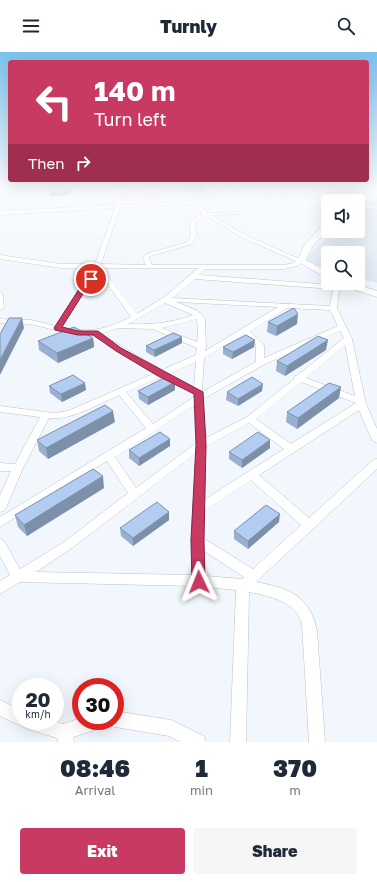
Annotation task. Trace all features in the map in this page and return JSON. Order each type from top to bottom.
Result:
[{"type":"street","points":[[58,328],[83,288],[98,268],[114,219]]},
{"type":"street","points":[[150,266],[146,258],[148,255],[190,242],[194,235],[192,221],[197,219]]},
{"type":"street","points":[[215,219],[245,237],[301,261],[321,272]]},
{"type":"street","points":[[0,257],[41,264],[98,268],[150,266],[284,267],[295,265],[301,261],[308,246],[321,232]]},
{"type":"street","points":[[0,321],[30,322],[78,333],[95,333],[135,317],[165,300],[194,277],[203,267]]},
{"type":"street","points":[[98,268],[135,317]]},
{"type":"street","points":[[194,277],[321,283]]},
{"type":"street","points":[[338,290],[333,308],[341,328],[348,339],[361,402],[377,440]]},
{"type":"street","points":[[362,290],[377,294]]},
{"type":"street","points":[[0,294],[0,308]]},
{"type":"street","points":[[165,300],[333,308]]},
{"type":"street","points":[[165,300],[195,313],[201,319],[202,352],[199,395],[201,444],[197,540],[199,582]]},
{"type":"street","points":[[0,409],[46,415],[70,413],[161,375],[245,330],[287,305]]},
{"type":"street","points":[[115,326],[156,328],[182,322],[198,316]]},
{"type":"street","points":[[156,328],[202,352]]},
{"type":"street","points":[[0,523],[152,429],[199,395],[260,363],[341,328]]},
{"type":"street","points":[[245,330],[260,345],[260,363]]},
{"type":"street","points":[[95,333],[119,350],[199,395]]},
{"type":"street","points":[[0,588],[68,545],[134,493],[201,444],[250,419],[298,378],[348,339]]},
{"type":"street","points":[[298,378],[361,402]]},
{"type":"street","points":[[120,392],[152,429]]},
{"type":"street","points":[[198,509],[252,475],[361,402]]},
{"type":"street","points":[[0,508],[18,468],[46,415]]},
{"type":"street","points":[[250,419],[291,449]]},
{"type":"street","points":[[109,456],[134,493]]},
{"type":"street","points":[[18,577],[199,582],[248,581],[377,463]]},
{"type":"street","points":[[0,467],[18,468]]},
{"type":"street","points":[[252,475],[309,525]]},
{"type":"street","points":[[197,540],[248,581],[298,604],[308,616],[317,742]]},
{"type":"street","points":[[0,544],[18,577]]},
{"type":"street","points":[[238,742],[248,581]]},
{"type":"street","points":[[0,708],[12,714]]},
{"type":"street","points":[[124,721],[171,728],[198,742]]},
{"type":"street","points":[[48,730],[64,737],[79,730]]},
{"type":"shaded area","points":[[365,219],[377,219],[377,283],[365,280],[365,246],[321,246],[321,267],[308,263],[304,259],[327,238],[365,238]]},
{"type":"building","points":[[294,308],[298,314],[277,326],[268,322]]},
{"type":"building","points":[[9,318],[22,318],[0,360],[0,334]]},
{"type":"building","points":[[74,327],[93,338],[57,353],[38,341]]},
{"type":"building","points":[[173,333],[182,337],[154,350],[146,346]]},
{"type":"building","points":[[246,335],[255,340],[233,352],[223,347]]},
{"type":"building","points":[[318,336],[328,340],[287,366],[277,361]]},
{"type":"building","points":[[73,375],[85,383],[61,394],[49,386]]},
{"type":"building","points":[[166,377],[175,382],[148,397],[138,391]]},
{"type":"building","points":[[252,377],[263,384],[238,399],[227,392]]},
{"type":"building","points":[[329,383],[341,387],[298,418],[287,412]]},
{"type":"building","points":[[105,405],[113,411],[46,448],[37,440]]},
{"type":"building","points":[[160,432],[170,439],[139,458],[129,450]]},
{"type":"building","points":[[258,432],[270,440],[242,460],[229,452]]},
{"type":"building","points":[[93,469],[103,476],[24,525],[15,515]]},
{"type":"building","points":[[157,502],[169,512],[133,538],[120,528]]},
{"type":"building","points":[[266,505],[280,514],[248,541],[234,531]]},
{"type":"route","points":[[91,279],[83,288],[58,328],[78,333],[95,333],[119,350],[161,375],[198,392],[200,397],[201,444],[197,540],[199,582]]}]
